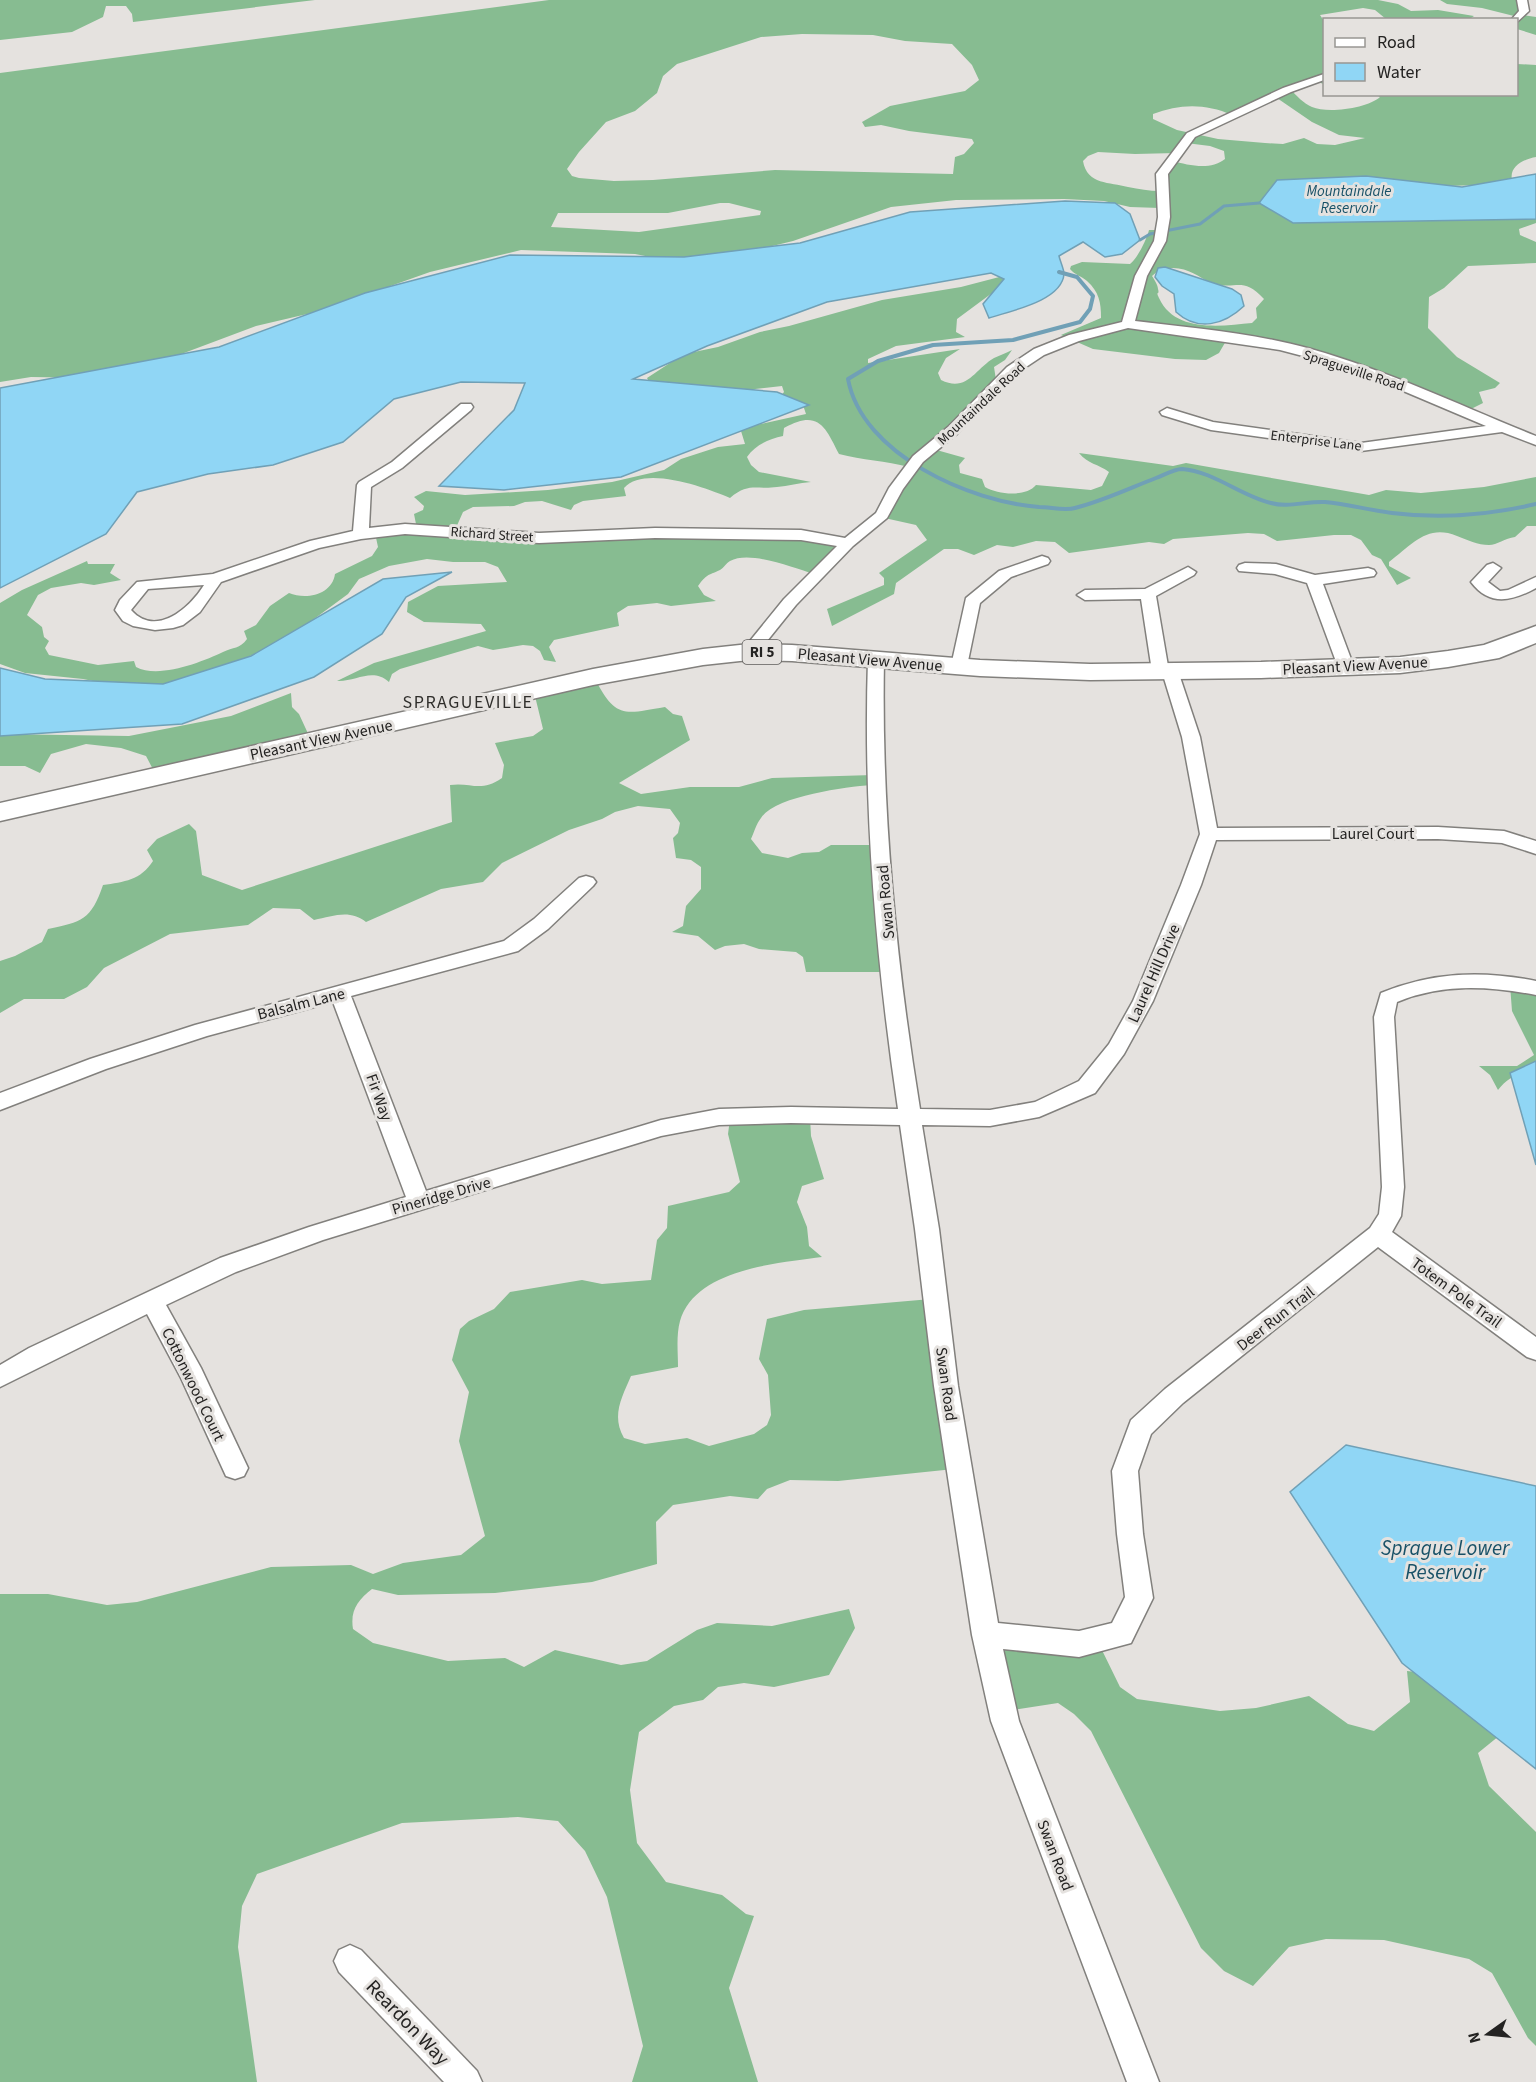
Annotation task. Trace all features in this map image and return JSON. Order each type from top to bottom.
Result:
[{"type":"main road","name":"Pleasant View Avenue","points":[[0,812],[593,677],[704,657],[749,652],[1090,672],[1346,667],[1400,665],[1490,652],[1536,634]]},
{"type":"street","points":[[1518,18],[1524,11],[1523,0],[1536,3]]},
{"type":"street","points":[[1128,324],[1141,276],[1160,241],[1164,217],[1162,174],[1191,135],[1287,90],[1323,77]]},
{"type":"street","name":"Spragueville Road","points":[[1128,324],[1268,345],[1326,357],[1439,399],[1536,441]]},
{"type":"street","name":"Mountaindale Road","points":[[749,652],[789,602],[848,543],[882,515],[896,488],[918,459],[953,430],[1012,370],[1039,352],[1074,338],[1128,324]]},
{"type":"street","points":[[361,534],[364,485],[398,465],[466,407]]},
{"type":"street","name":"Enterprise Lane","points":[[1167,412],[1211,426],[1361,447],[1502,428]]},
{"type":"street","name":"Richard Street","points":[[215,579],[193,613],[184,618],[162,625],[134,621],[123,610],[126,603],[143,585],[215,579],[315,544],[361,534],[405,529],[539,538],[655,533],[801,535],[848,543]]},
{"type":"street","points":[[959,666],[972,601],[1005,574],[1042,561]]},
{"type":"street","points":[[1493,567],[1479,582],[1499,597],[1510,596],[1536,582]]},
{"type":"street","points":[[1245,568],[1276,569],[1314,580],[1368,573]]},
{"type":"street","points":[[1085,595],[1148,594],[1188,572]]},
{"type":"street","points":[[1314,580],[1346,667]]},
{"type":"street","name":"Laurel Hill Drive","points":[[908,1116],[990,1118],[1039,1109],[1087,1087],[1117,1049],[1143,1001],[1191,885],[1209,834],[1191,737],[1165,671],[1148,594]]},
{"type":"street","name":"Swan Road","points":[[876,659],[874,736],[876,793],[896,1026],[927,1229],[946,1386],[986,1635],[1005,1721],[1143,2082]]},
{"type":"street","name":"Laurel Court","points":[[1209,834],[1438,832],[1504,837],[1536,848]]},
{"type":"street","name":"Balsalm Lane","points":[[0,1102],[98,1064],[202,1030],[511,946],[541,924],[586,882]]},
{"type":"street","name":"Deer Run Trail","points":[[986,1635],[1079,1644],[1121,1634],[1139,1598],[1130,1534],[1125,1471],[1140,1428],[1174,1396],[1378,1234],[1390,1216],[1393,1187],[1384,1017],[1388,998],[1409,988],[1460,980],[1536,988]]},
{"type":"street","name":"Fir Way","points":[[340,994],[419,1201]]},
{"type":"street","name":"Pineridge Drive","points":[[0,1377],[38,1356],[228,1265],[317,1233],[661,1128],[719,1117],[908,1116]]},
{"type":"street","name":"Totem Pole Trail","points":[[1378,1234],[1536,1350]]},
{"type":"street","name":"Cottonwood Court","points":[[152,1301],[192,1375],[235,1468]]},
{"type":"street","name":"Reardon Way","points":[[350,1961],[466,2082]]},
{"type":"green space","points":[[0,0],[315,0],[133,22],[132,14],[126,6],[106,6],[103,17],[72,32],[0,40]]},
{"type":"green space","points":[[549,0],[1378,0],[1398,4],[1411,11],[1438,10],[1474,16],[1471,18],[1385,18],[1375,10],[1363,8],[1320,15],[1323,20],[1323,84],[1314,81],[1290,89],[1309,106],[1328,110],[1357,107],[1374,101],[1380,97],[1378,96],[1518,96],[1518,64],[1536,65],[1536,157],[1522,161],[1515,167],[1512,180],[1480,185],[1447,186],[1536,214],[1536,223],[1519,229],[1520,235],[1536,242],[1536,263],[1468,266],[1444,288],[1429,297],[1428,328],[1457,357],[1500,383],[1495,388],[1479,392],[1483,403],[1465,412],[1324,357],[1226,341],[1219,353],[1206,360],[1175,359],[1093,349],[1061,335],[1101,318],[1097,293],[1087,281],[1070,269],[1071,266],[1082,262],[1130,264],[1136,258],[1149,230],[1158,230],[1160,208],[1130,207],[1104,201],[1064,199],[956,200],[891,207],[793,241],[760,249],[666,260],[635,254],[521,250],[430,272],[320,311],[256,326],[144,368],[93,378],[31,377],[0,382],[0,73]],"holes":[[[802,34],[873,35],[905,41],[952,44],[972,65],[979,80],[965,91],[890,106],[862,122],[865,127],[881,125],[972,139],[974,143],[964,154],[955,157],[953,174],[775,170],[614,181],[579,178],[572,176],[567,169],[606,122],[635,111],[657,93],[663,76],[677,64],[761,37]],[[1274,96],[1312,122],[1339,135],[1365,138],[1335,145],[1317,144],[1304,138],[1283,144],[1218,139],[1177,130],[1153,119],[1153,114],[1173,108],[1192,106],[1212,108],[1232,115]],[[1186,143],[1210,146],[1224,151],[1225,159],[1206,166],[1172,161],[1160,191],[1100,181],[1089,174],[1083,161],[1098,152],[1176,153]],[[720,203],[761,211],[760,215],[639,232],[551,227],[558,213],[668,213]],[[1179,268],[1212,283],[1250,288],[1264,299],[1256,308],[1257,318],[1252,323],[1213,326],[1187,322],[1176,317],[1166,309],[1158,296],[1157,286],[1152,276],[1159,270]]]},
{"type":"green space","points":[[1440,0],[1521,0],[1522,15],[1536,17],[1536,35],[1518,29],[1518,17],[1482,8],[1447,4]]},
{"type":"green space","points":[[1007,275],[1007,282],[957,319],[956,332],[965,337],[896,346],[868,359],[868,363],[960,349],[946,358],[938,373],[941,380],[958,384],[970,378],[994,358],[1012,350],[1005,360],[994,367],[996,380],[933,449],[965,458],[959,465],[960,473],[982,479],[985,487],[991,490],[1012,494],[1032,489],[1036,485],[1091,490],[1102,486],[1109,472],[1079,453],[1173,466],[1186,463],[1369,495],[1386,490],[1421,493],[1484,487],[1536,477],[1536,526],[1527,526],[1515,537],[1489,545],[1446,533],[1429,534],[1413,543],[1389,562],[1389,566],[1411,578],[1397,585],[1381,559],[1372,555],[1361,540],[1351,535],[1277,541],[1264,534],[1248,533],[1173,539],[1164,544],[1149,542],[1069,553],[1055,542],[1036,541],[1013,547],[997,545],[974,555],[958,549],[944,549],[896,583],[894,594],[832,626],[827,609],[884,585],[884,578],[879,573],[927,540],[916,525],[880,517],[909,467],[839,454],[829,435],[819,423],[805,420],[784,428],[783,436],[763,443],[747,457],[751,465],[759,472],[811,482],[748,488],[730,498],[691,484],[660,478],[646,478],[634,481],[624,488],[626,496],[583,501],[574,505],[571,510],[542,501],[525,502],[514,506],[473,507],[463,512],[455,530],[514,536],[794,535],[844,543],[814,574],[760,559],[739,558],[730,561],[721,569],[705,577],[698,586],[704,595],[716,601],[671,606],[657,603],[628,606],[617,613],[619,626],[554,640],[549,647],[556,662],[544,660],[540,651],[533,646],[523,645],[493,650],[478,646],[400,669],[392,674],[389,682],[370,675],[337,681],[374,663],[486,631],[481,624],[424,622],[407,612],[408,602],[438,586],[507,582],[498,567],[485,562],[427,559],[389,566],[359,579],[348,594],[295,633],[229,667],[160,687],[103,683],[25,673],[0,664],[0,603],[22,590],[87,561],[88,564],[115,564],[110,573],[121,580],[94,585],[81,583],[51,588],[38,595],[27,615],[42,627],[44,637],[49,641],[45,648],[49,655],[98,665],[134,661],[136,667],[156,671],[180,668],[204,660],[242,645],[247,639],[244,631],[256,625],[270,606],[289,593],[310,596],[324,591],[333,581],[335,574],[372,556],[378,547],[375,533],[417,529],[414,514],[423,510],[424,506],[414,497],[426,491],[465,495],[548,490],[612,482],[664,470],[681,459],[718,447],[745,444],[741,431],[747,427],[806,414],[803,405],[780,397],[784,392],[782,386],[685,397],[655,393],[647,378],[673,361],[694,352],[718,347],[760,332],[882,300],[961,287]]},
{"type":"green space","points":[[595,679],[609,701],[623,711],[665,707],[673,714],[682,716],[690,740],[619,783],[641,794],[690,787],[739,787],[772,778],[873,775],[871,785],[795,798],[769,810],[756,826],[751,839],[762,853],[788,858],[802,853],[819,852],[831,845],[877,845],[886,972],[806,972],[803,957],[796,952],[759,949],[744,944],[725,946],[715,950],[698,936],[672,932],[683,926],[686,906],[701,889],[701,867],[691,860],[676,858],[673,838],[678,833],[680,823],[670,809],[638,806],[615,812],[569,830],[502,863],[483,882],[441,889],[366,922],[348,915],[335,915],[314,920],[300,909],[273,908],[248,925],[170,934],[104,968],[87,987],[64,999],[24,999],[0,1013],[0,961],[42,942],[48,929],[84,918],[94,906],[103,885],[125,881],[137,876],[148,867],[153,861],[147,850],[157,839],[189,824],[196,831],[202,875],[242,890],[452,822],[450,785],[482,786],[502,778],[504,765],[495,743],[533,736],[543,729],[534,692]]},
{"type":"green space","points":[[291,693],[292,707],[299,714],[311,740],[157,777],[146,756],[121,748],[86,744],[51,754],[40,773],[25,766],[0,766],[0,734],[129,736],[231,716]]},
{"type":"green space","points":[[1510,985],[1536,989],[1536,1068],[1515,1076],[1498,1090],[1490,1075],[1479,1066],[1517,1066],[1534,1055],[1512,1011]]},
{"type":"green space","points":[[810,1117],[811,1136],[824,1179],[802,1186],[797,1202],[807,1227],[809,1246],[822,1257],[783,1262],[740,1272],[720,1279],[702,1290],[689,1304],[680,1321],[678,1367],[631,1376],[619,1407],[620,1430],[624,1438],[645,1444],[687,1438],[709,1446],[754,1434],[767,1425],[771,1415],[768,1375],[759,1359],[767,1319],[804,1310],[931,1299],[954,1469],[838,1481],[790,1480],[767,1489],[758,1499],[730,1496],[673,1505],[656,1522],[657,1564],[592,1582],[495,1593],[398,1595],[372,1589],[356,1606],[352,1622],[353,1629],[373,1643],[448,1661],[505,1658],[524,1667],[555,1650],[621,1665],[647,1661],[697,1630],[717,1623],[772,1626],[849,1609],[855,1628],[829,1675],[774,1687],[744,1683],[718,1687],[703,1700],[674,1706],[639,1732],[630,1790],[637,1843],[666,1882],[722,1895],[746,1914],[754,1916],[729,1988],[758,2082],[632,2082],[643,2046],[607,1897],[585,1851],[558,1821],[518,1817],[402,1823],[257,1874],[242,1906],[238,1947],[257,2082],[0,2082],[0,1594],[48,1594],[107,1605],[137,1602],[271,1567],[351,1565],[373,1574],[403,1563],[461,1555],[485,1536],[459,1441],[469,1392],[452,1360],[460,1329],[469,1321],[494,1309],[510,1292],[582,1280],[602,1284],[651,1280],[657,1240],[667,1228],[668,1206],[729,1192],[740,1182],[728,1134],[730,1119]]},
{"type":"green space","points":[[992,1637],[1098,1642],[1120,1687],[1137,1699],[1220,1711],[1256,1708],[1309,1696],[1348,1724],[1374,1731],[1410,1702],[1407,1671],[1443,1675],[1510,1727],[1478,1753],[1489,1786],[1536,1832],[1536,2046],[1528,2038],[1492,1973],[1469,1959],[1384,1940],[1326,1939],[1289,1947],[1253,1986],[1224,1971],[1201,1948],[1091,1731],[1074,1714],[1058,1703],[1000,1712]]},
{"type":"water","name":"Mountaindale Reservoir","points":[[1536,174],[1536,219],[1293,223],[1259,203],[1277,180],[1366,176],[1462,187]]},
{"type":"water","points":[[1065,201],[1115,203],[1130,214],[1140,240],[1122,254],[1105,257],[1083,242],[1059,256],[1064,274],[1061,283],[1054,291],[1034,304],[989,318],[983,304],[1004,279],[991,273],[827,302],[707,346],[633,379],[777,392],[809,405],[621,477],[504,490],[439,486],[514,410],[525,383],[461,382],[394,399],[343,442],[273,465],[208,474],[137,492],[106,534],[0,588],[0,388],[219,347],[365,293],[510,255],[684,257],[800,243],[910,212]]},
{"type":"water","points":[[1165,267],[1232,289],[1241,295],[1244,306],[1228,318],[1211,324],[1193,322],[1184,318],[1176,312],[1174,294],[1162,286],[1155,277],[1158,268]]},
{"type":"water","points":[[452,572],[406,597],[382,634],[314,677],[182,724],[0,736],[0,668],[45,679],[163,684],[251,656],[383,579]]},
{"type":"water","points":[[1536,1061],[1536,1165],[1510,1073]]},
{"type":"water","name":"Sprague Lower Reservoir","points":[[1346,1445],[1536,1486],[1536,1769],[1402,1663],[1290,1492]]},
{"type":"waterway","points":[[1140,240],[1150,234],[1200,224],[1224,206],[1259,203]]},
{"type":"waterway","points":[[1059,272],[1077,277],[1093,296],[1090,309],[1080,322],[1013,340],[933,345],[878,361],[848,379],[857,406],[874,430],[897,452],[923,470],[952,484],[982,496],[1039,507],[1075,508],[1182,469],[1205,474],[1260,500],[1277,504],[1325,502],[1392,513],[1446,516],[1500,511],[1536,504]]},
{"type":"district","name":"SPRAGUEVILLE","points":[[468,702]]}]
